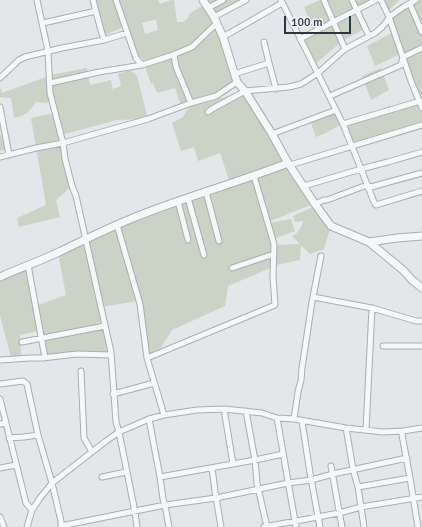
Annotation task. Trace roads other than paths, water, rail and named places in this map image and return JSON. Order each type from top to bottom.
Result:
[{"type":"street","points":[[37,0],[48,51],[50,93],[63,143],[65,159],[76,196],[106,326],[111,355],[116,422],[135,512],[136,527]]},
{"type":"street","points":[[93,0],[104,40]]},
{"type":"street","points":[[116,0],[136,58],[142,65]]},
{"type":"street","points":[[203,0],[216,20],[237,82],[245,91],[289,164],[331,226],[369,242],[422,288]]},
{"type":"street","points":[[208,8],[223,0]]},
{"type":"street","points":[[50,83],[99,72],[142,65],[192,47],[216,20],[246,0]]},
{"type":"street","points":[[324,0],[345,49]]},
{"type":"street","points":[[352,0],[369,36]]},
{"type":"street","points":[[300,39],[376,0]]},
{"type":"street","points":[[381,0],[389,17],[422,108]]},
{"type":"street","points":[[208,112],[245,91],[276,89],[301,84],[318,73],[345,49],[369,36],[382,27],[389,17],[416,0]]},
{"type":"street","points":[[223,37],[282,1],[343,124],[376,205],[422,192]]},
{"type":"street","points":[[410,4],[422,32]]},
{"type":"street","points":[[43,23],[96,11]]},
{"type":"street","points":[[0,78],[19,60],[25,57],[104,40],[128,33]]},
{"type":"street","points":[[264,42],[276,89]]},
{"type":"street","points":[[403,57],[422,48]]},
{"type":"street","points":[[174,54],[176,67],[191,103]]},
{"type":"street","points":[[330,96],[402,65],[403,57]]},
{"type":"street","points":[[234,74],[269,63]]},
{"type":"street","points":[[0,158],[36,148],[63,143],[148,119],[191,103],[216,96],[237,82]]},
{"type":"street","points":[[343,124],[420,101]]},
{"type":"street","points":[[0,107],[9,155]]},
{"type":"street","points":[[272,134],[336,110]]},
{"type":"street","points":[[0,277],[58,253],[132,218],[178,201],[289,164],[422,125]]},
{"type":"street","points":[[304,186],[422,152]]},
{"type":"street","points":[[315,204],[367,185],[371,188],[422,173]]},
{"type":"street","points":[[147,358],[275,305],[273,277],[274,244],[254,176]]},
{"type":"street","points":[[206,192],[219,241]]},
{"type":"street","points":[[188,198],[204,255]]},
{"type":"street","points":[[178,201],[188,240]]},
{"type":"street","points":[[117,225],[140,304],[147,358],[164,415]]},
{"type":"street","points":[[369,242],[422,236]]},
{"type":"street","points":[[232,268],[274,254]]},
{"type":"street","points":[[294,419],[321,256]]},
{"type":"street","points":[[28,265],[45,358]]},
{"type":"street","points":[[313,297],[372,308],[416,321],[422,321]]},
{"type":"street","points":[[366,430],[372,308]]},
{"type":"street","points":[[22,342],[106,326]]},
{"type":"street","points":[[383,346],[422,346]]},
{"type":"street","points":[[0,360],[45,358],[76,354],[111,355]]},
{"type":"street","points":[[81,371],[84,438],[92,452]]},
{"type":"street","points":[[0,384],[23,381],[27,384],[38,435],[52,483],[61,526],[166,505],[216,498],[288,483],[311,480],[353,469],[407,458]]},
{"type":"street","points":[[113,394],[154,383]]},
{"type":"street","points":[[0,399],[26,503],[32,510]]},
{"type":"street","points":[[224,409],[233,464]]},
{"type":"street","points":[[27,527],[32,510],[52,483],[119,432],[149,419],[164,415],[197,410],[224,409],[246,411],[277,418],[294,419],[346,428],[383,432],[422,428]]},
{"type":"street","points":[[246,411],[267,527]]},
{"type":"street","points":[[277,418],[295,524]]},
{"type":"street","points":[[149,419],[169,527]]},
{"type":"street","points":[[302,421],[320,527]]},
{"type":"street","points":[[0,424],[6,423]]},
{"type":"street","points":[[346,428],[353,469],[358,487],[364,527]]},
{"type":"street","points":[[403,431],[402,435],[418,527]]},
{"type":"street","points":[[9,438],[38,435]]},
{"type":"street","points":[[160,477],[283,454]]},
{"type":"street","points":[[0,468],[16,465]]},
{"type":"street","points":[[331,466],[342,527]]},
{"type":"street","points":[[212,468],[221,527]]},
{"type":"street","points":[[102,477],[126,472]]},
{"type":"street","points":[[358,487],[410,478]]},
{"type":"street","points":[[264,527],[295,524],[360,507],[422,497]]},
{"type":"street","points":[[0,517],[4,527]]}]
